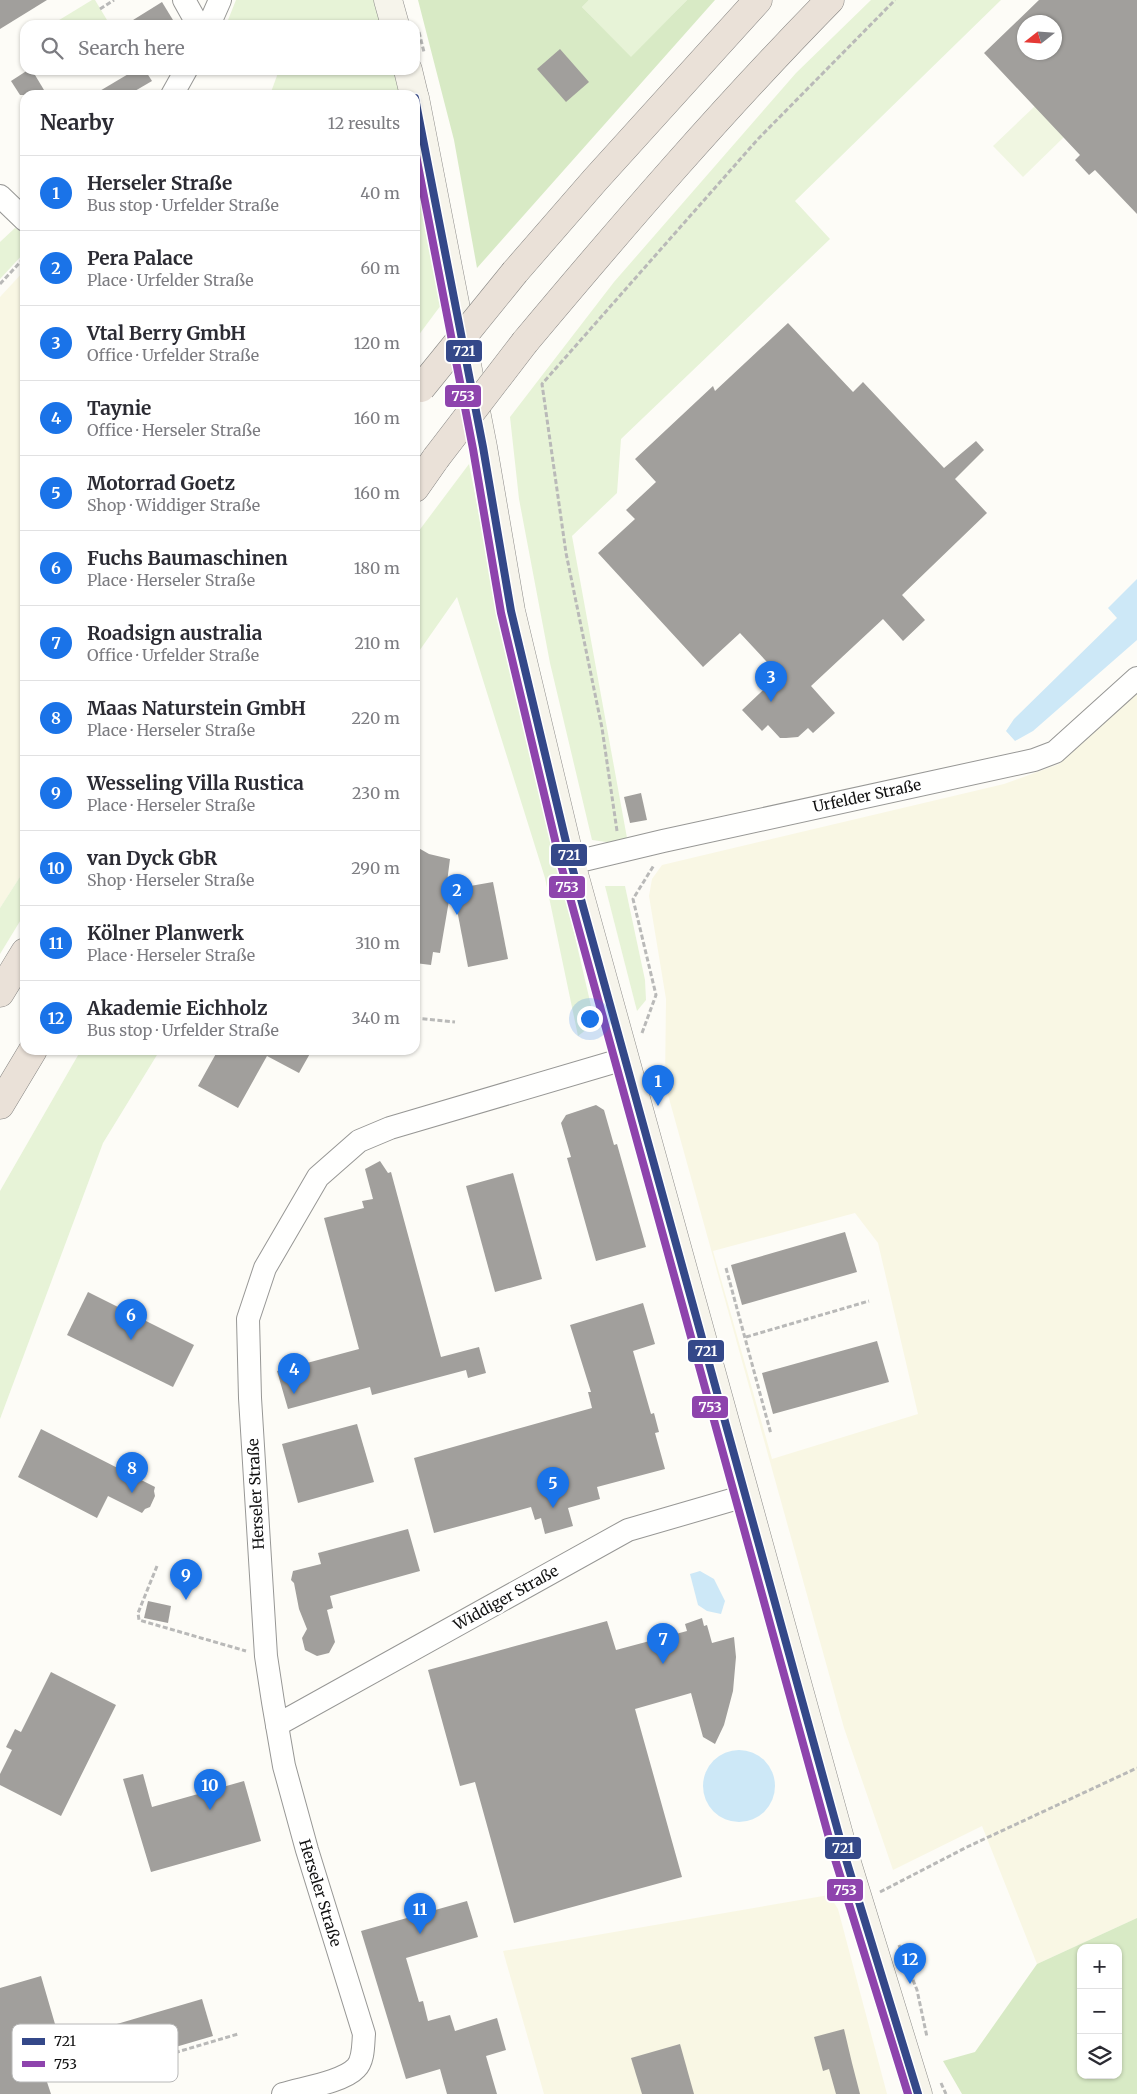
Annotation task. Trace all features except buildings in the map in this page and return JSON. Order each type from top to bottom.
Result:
[{"type":"highway","points":[[420,390],[515,272],[595,180],[758,0]]},
{"type":"highway","points":[[420,481],[525,342],[617,231],[721,114],[830,0]]},
{"type":"highway","points":[[0,993],[20,960]]},
{"type":"highway","points":[[0,1124],[5,1096],[30,1055]]},
{"type":"main road","points":[[388,0],[394,20]]},
{"type":"main road","points":[[409,75],[413,90]]},
{"type":"main road","points":[[420,122],[483,446],[511,611],[571,863],[844,1853],[862,1906],[918,2094]]},
{"type":"main road","points":[[910,2067],[930,2094]]},
{"type":"street","points":[[184,0],[195,20]]},
{"type":"street","points":[[211,20],[220,0]]},
{"type":"street","points":[[175,90],[183,75]]},
{"type":"street","points":[[0,196],[20,215]]},
{"type":"street","name":"Urfelder Straße","points":[[571,863],[1034,760],[1055,752],[1137,678]]},
{"type":"street","name":"Herseler Straße","points":[[283,2094],[341,2077],[357,2067],[363,2050],[364,2034],[307,1850],[284,1766],[277,1725],[266,1656],[250,1398],[248,1319],[265,1268],[318,1177],[359,1141],[390,1128],[624,1059]]},
{"type":"street","name":"Widdiger Straße","points":[[277,1725],[628,1530],[745,1496]]},
{"type":"path","points":[[100,8],[114,0]]},
{"type":"path","points":[[620,852],[602,728],[566,553],[542,384],[758,139],[895,0]]},
{"type":"path","points":[[0,284],[20,262]]},
{"type":"path","points":[[624,1059],[640,1044],[656,995],[633,899]]},
{"type":"path","points":[[420,1018],[455,1022]]},
{"type":"path","points":[[726,1268],[771,1434]]},
{"type":"path","points":[[746,1337],[869,1301]]},
{"type":"path","points":[[157,1566],[138,1613],[139,1620],[147,1624],[266,1656]]},
{"type":"path","points":[[862,1906],[879,1893],[967,1847],[1137,1768]]},
{"type":"path","points":[[178,2052],[238,2034]]},
{"type":"shaded area","points":[[20,275],[20,877],[0,908],[0,297]]},
{"type":"shaded area","points":[[1137,691],[1137,1918],[1037,1964],[982,1826],[893,1870],[844,1728],[665,1084],[666,999],[649,896],[652,879],[662,865],[1004,784],[1059,764]],"holes":[[[855,1213],[878,1243],[918,1414],[772,1459],[713,1251]]]},
{"type":"shaded area","points":[[829,1895],[838,1909],[887,2094],[544,2094],[503,1951]]},
{"type":"green space","points":[[95,0],[107,20],[59,20]]},
{"type":"green space","points":[[236,0],[377,0],[382,20],[228,20]]},
{"type":"green space","points":[[418,0],[589,0],[582,7],[631,57],[687,0],[715,0],[477,268],[454,140]]},
{"type":"green space","points":[[589,0],[687,0],[631,58],[582,7]]},
{"type":"green space","points":[[871,0],[1001,0],[795,201],[830,239],[621,439],[617,493],[572,536],[627,838],[613,843],[592,840],[550,663],[519,499],[510,417],[614,282],[796,73]]},
{"type":"green space","points":[[277,75],[396,75],[400,90],[272,90]]},
{"type":"green space","points":[[1035,106],[1064,137],[1023,177],[993,146]]},
{"type":"green space","points":[[420,178],[444,301],[420,333]]},
{"type":"green space","points":[[15,228],[20,231],[20,257],[0,279],[0,242]]},
{"type":"green space","points":[[469,464],[490,570],[595,1023],[578,1036],[545,878],[457,597],[420,650],[420,529]]},
{"type":"green space","points":[[20,877],[20,921],[0,954],[0,908]]},
{"type":"green space","points":[[605,886],[625,886],[645,980],[646,1000],[637,1011]]},
{"type":"green space","points":[[78,1055],[157,1055],[103,1143],[0,1419],[0,1191]]},
{"type":"green space","points":[[1137,1918],[1137,2094],[962,2094],[943,2061],[975,2052],[1037,1964],[1077,1946],[1077,2079],[1122,2079],[1122,1944],[1080,1944]]},
{"type":"water","points":[[1137,579],[1137,640],[1033,731],[1015,741],[1006,731],[1014,719],[1117,618],[1108,608]]},
{"type":"water","points":[[700,1571],[714,1579],[725,1601],[721,1614],[707,1611],[698,1605],[690,1574]]},
{"type":"water","points":[[746,1750],[765,1760],[773,1772],[775,1786],[773,1800],[765,1812],[753,1820],[732,1822],[713,1812],[705,1800],[703,1779],[713,1760],[725,1752]]},
{"type":"transit line","name":"721","points":[[420,124],[483,447],[511,611],[571,863],[844,1853],[918,2094]]},
{"type":"transit line","name":"753","points":[[420,176],[473,449],[501,613],[561,865],[834,1856],[908,2094]]},
{"type":"place","name":"Vtal Berry GmbH","points":[[771,702]]},
{"type":"place","name":"Pera Palace","points":[[457,915]]},
{"type":"place","name":"Herseler Straße","points":[[658,1106]]},
{"type":"place","name":"Fuchs Baumaschinen","points":[[131,1340]]},
{"type":"place","name":"Taynie","points":[[294,1394]]},
{"type":"place","name":"Maas Naturstein GmbH","points":[[132,1493]]},
{"type":"place","name":"Motorrad Goetz","points":[[553,1508]]},
{"type":"place","name":"Wesseling Villa Rustica","points":[[186,1600]]},
{"type":"place","name":"Roadsign australia","points":[[663,1664]]},
{"type":"place","name":"van Dyck GbR","points":[[210,1810]]},
{"type":"place","name":"Kölner Planwerk","points":[[420,1934]]},
{"type":"place","name":"Akademie Eichholz","points":[[910,1984]]}]
